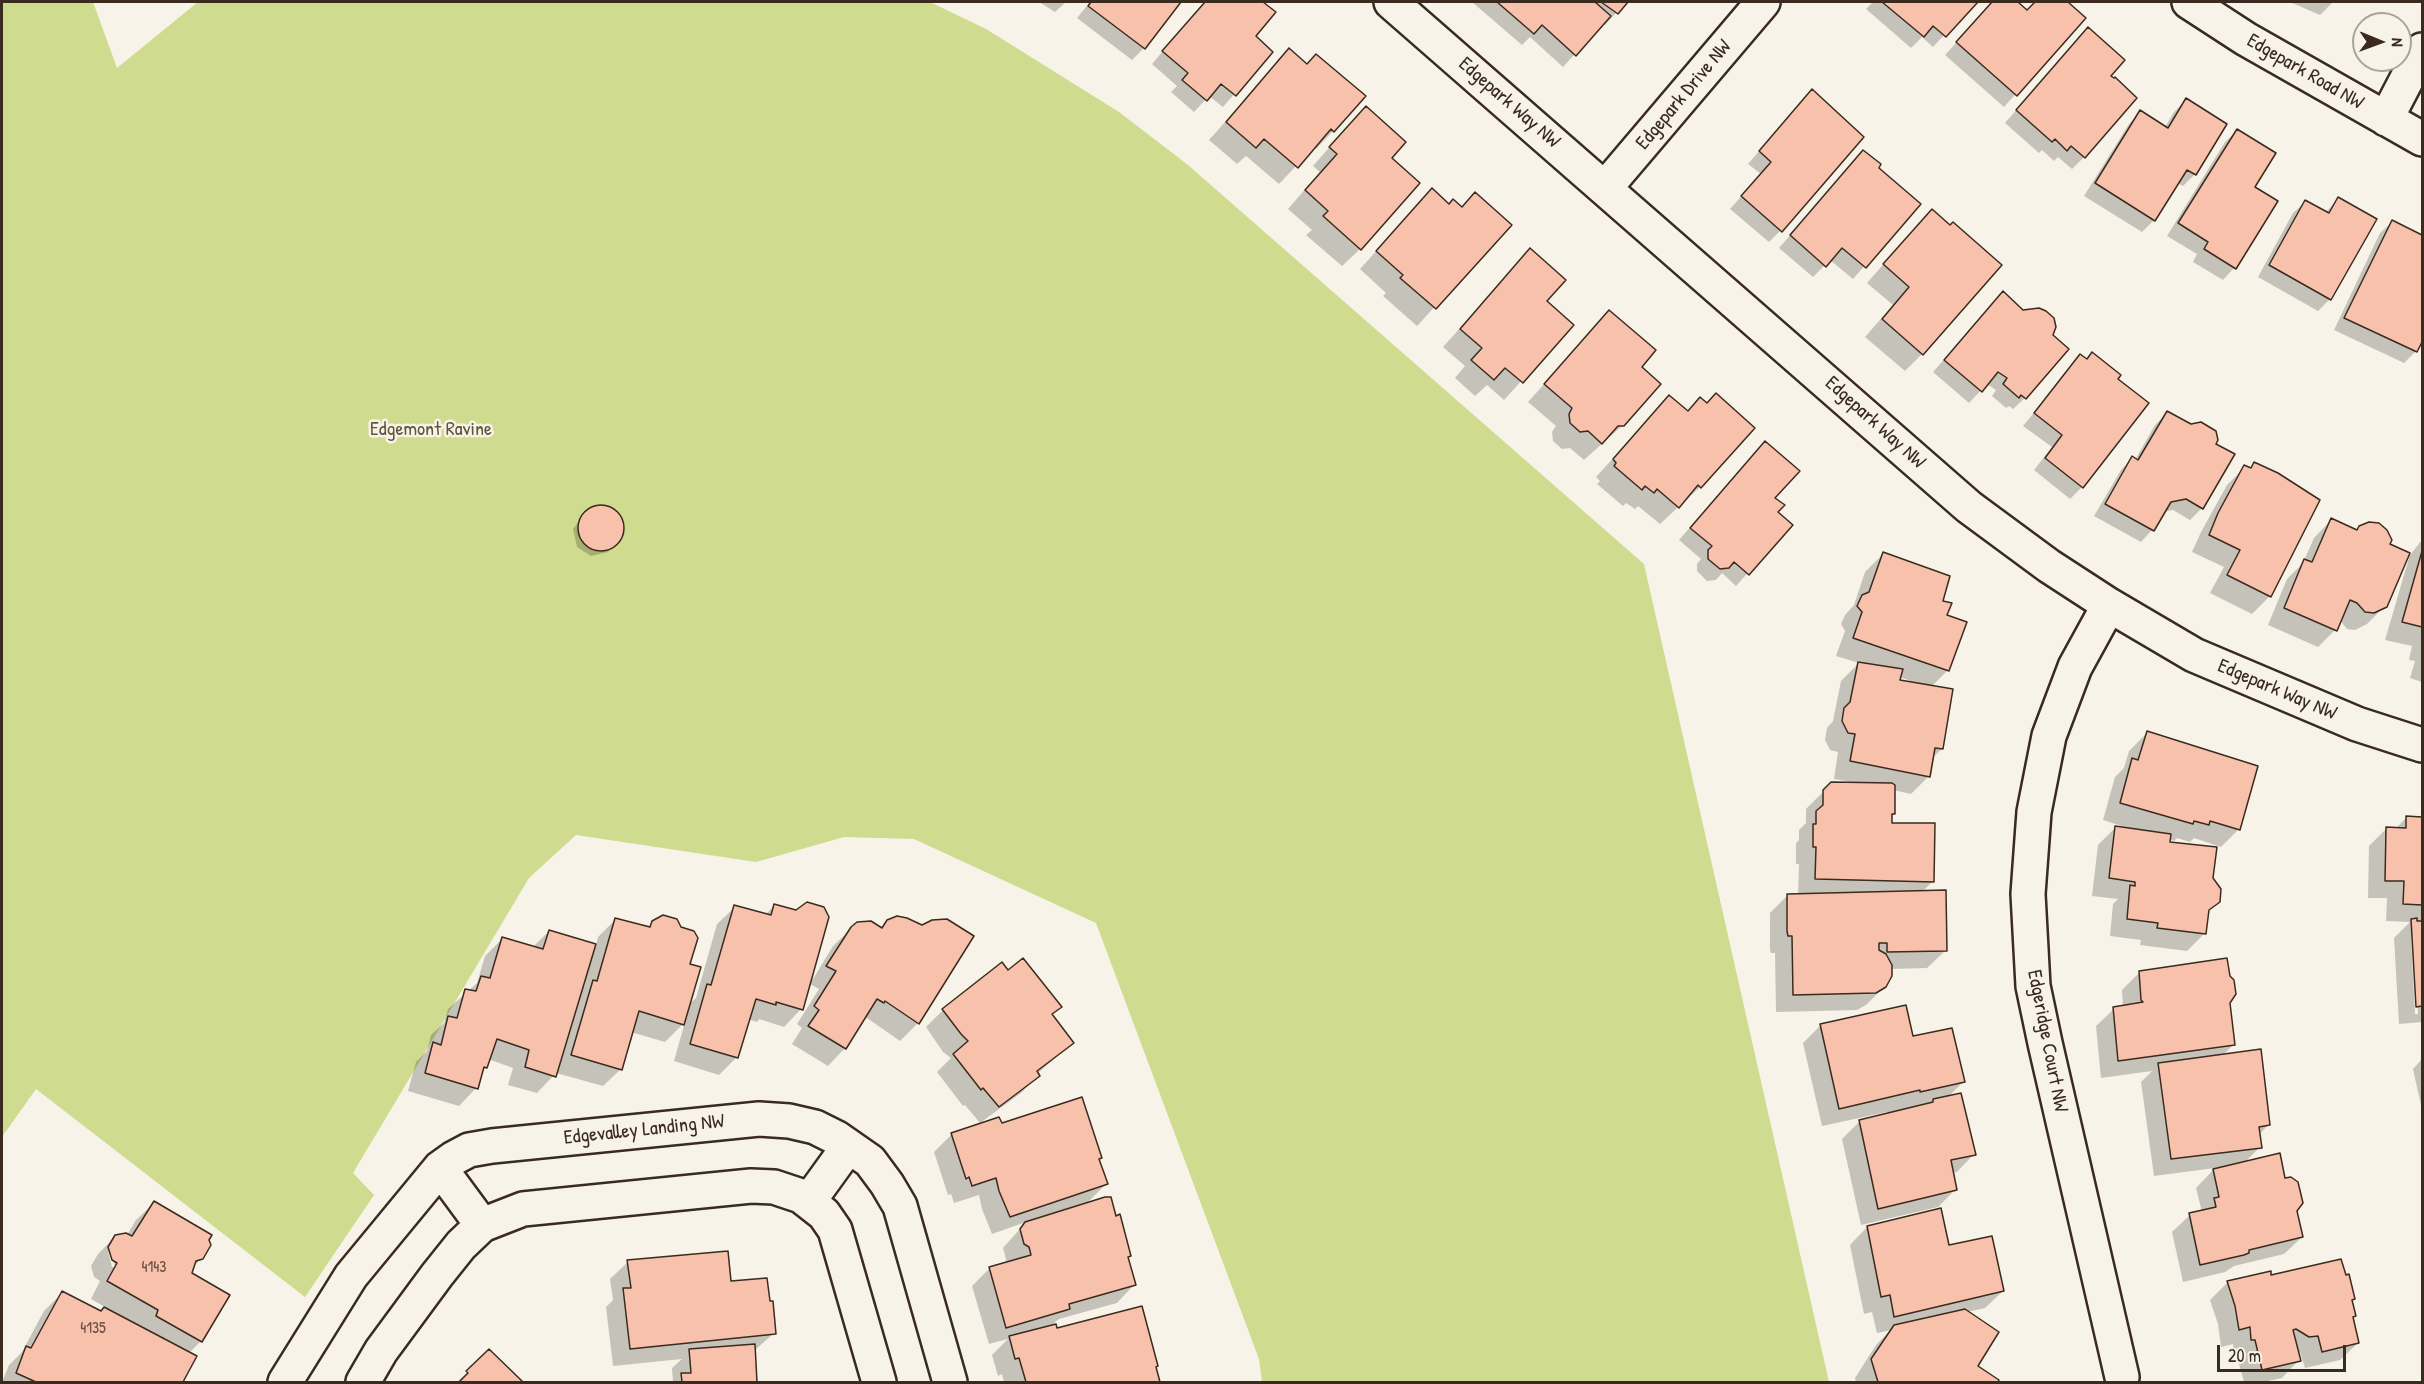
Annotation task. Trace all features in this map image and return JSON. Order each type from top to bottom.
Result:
[{"type":"street","name":"Edgepark Way NW","points":[[1391,2],[1969,507],[2049,566],[2109,605],[2194,655],[2357,724],[2422,745]]},
{"type":"street","name":"Edgepark Drive NW","points":[[1605,188],[1763,2]]},
{"type":"street","name":"Edgepark Road NW","points":[[2189,2],[2246,39],[2422,139]]},
{"type":"street","points":[[2386,119],[2422,50]]},
{"type":"street","name":"Edgeridge Court NW","points":[[2109,605],[2075,667],[2049,736],[2034,812],[2028,894],[2033,986],[2122,1377]]},
{"type":"street","name":"Edgevalley Landing NW","points":[[285,1383],[351,1276],[440,1168],[470,1150],[759,1119],[789,1121],[815,1127],[837,1138],[870,1161],[887,1184],[900,1206],[950,1383]]},
{"type":"street","points":[[809,1201],[848,1147]]},
{"type":"street","points":[[440,1168],[482,1225]]},
{"type":"street","points":[[363,1383],[381,1351],[437,1275],[461,1245],[482,1225],[523,1209],[751,1186],[774,1187],[790,1191],[809,1201],[824,1214],[836,1230],[879,1383]]},
{"type":"green space","name":"Edgemont Ravine","points":[[2,2],[93,2],[117,68],[198,2],[930,2],[986,29],[1119,112],[1188,165],[1644,564],[1829,1382],[1262,1382],[1259,1359],[1096,923],[914,839],[844,837],[756,862],[576,835],[529,878],[353,1173],[374,1195],[305,1297],[36,1089],[2,1137]]},
{"type":"building","points":[[1091,2],[1181,2],[1145,49],[1088,6]]},
{"type":"building","points":[[1205,2],[1263,2],[1276,12],[1256,36],[1273,52],[1236,96],[1221,84],[1207,101],[1182,80],[1188,73],[1162,51]]},
{"type":"building","points":[[1497,2],[1595,2],[1611,16],[1576,56],[1542,25],[1534,34]]},
{"type":"building","points":[[1601,2],[1628,2],[1618,14]]},
{"type":"building","points":[[1882,2],[1978,2],[1946,37],[1933,26],[1924,37]]},
{"type":"building","points":[[1992,2],[2018,2],[2027,10],[2035,2],[2068,2],[2086,18],[2017,96],[1956,42]]},
{"type":"building","points":[[2088,27],[2125,60],[2111,76],[2115,77],[2137,98],[2085,158],[2071,146],[2067,151],[2055,139],[2052,142],[2016,110]]},
{"type":"building","points":[[1289,48],[1307,64],[1316,54],[1366,96],[1334,132],[1331,129],[1298,168],[1264,139],[1256,148],[1226,122]]},
{"type":"building","points":[[1812,89],[1864,137],[1782,232],[1741,196],[1771,162],[1759,151]]},
{"type":"building","points":[[2186,98],[2227,124],[2196,175],[2187,170],[2155,221],[2095,183],[2140,110],[2168,128]]},
{"type":"building","points":[[1366,106],[1406,142],[1392,158],[1420,183],[1361,250],[1323,216],[1328,211],[1305,190],[1337,154],[1329,147]]},
{"type":"building","points":[[2237,129],[2276,153],[2255,187],[2278,201],[2236,269],[2204,249],[2208,242],[2178,223]]},
{"type":"building","points":[[1863,150],[1881,164],[1879,168],[1921,204],[1866,268],[1842,248],[1826,267],[1790,235]]},
{"type":"building","points":[[1432,188],[1449,204],[1453,199],[1462,207],[1475,192],[1512,225],[1436,309],[1400,278],[1403,275],[1376,251]]},
{"type":"building","points":[[2338,197],[2377,219],[2331,300],[2269,265],[2305,200],[2329,213]]},
{"type":"building","points":[[1932,209],[1950,225],[1953,222],[2002,265],[1923,355],[1882,319],[1909,287],[1883,264]]},
{"type":"building","points":[[2392,220],[2422,235],[2422,342],[2417,352],[2344,318]]},
{"type":"building","points":[[1530,248],[1566,280],[1547,301],[1574,325],[1523,383],[1505,368],[1494,380],[1471,360],[1482,348],[1460,329]]},
{"type":"building","points":[[2003,291],[2023,310],[2039,308],[2054,318],[2056,327],[2053,335],[2069,349],[2026,399],[2021,395],[2019,398],[2003,384],[2007,378],[1998,372],[1982,392],[1944,360]]},
{"type":"building","points":[[1609,310],[1656,350],[1642,367],[1661,384],[1624,426],[1618,426],[1602,444],[1588,431],[1580,432],[1570,423],[1569,414],[1572,408],[1544,384]]},
{"type":"building","points":[[2092,352],[2121,375],[2118,379],[2149,403],[2083,488],[2045,458],[2062,435],[2034,413],[2080,354],[2087,359]]},
{"type":"building","points":[[1716,393],[1755,428],[1701,488],[1698,485],[1679,508],[1657,489],[1654,493],[1645,486],[1642,490],[1614,466],[1616,463],[1613,459],[1669,395],[1688,411],[1700,397],[1707,403]]},
{"type":"building","points":[[2167,411],[2191,424],[2201,422],[2216,431],[2218,440],[2216,444],[2235,454],[2203,509],[2186,499],[2171,502],[2154,531],[2105,504],[2132,456],[2138,460]]},
{"type":"building","points":[[1765,441],[1800,471],[1775,498],[1785,505],[1778,512],[1793,525],[1749,575],[1734,562],[1729,568],[1720,569],[1708,559],[1708,550],[1712,546],[1690,528]]},
{"type":"building","points":[[2254,462],[2278,473],[2320,500],[2271,597],[2227,575],[2240,550],[2209,535],[2244,465],[2251,468]]},
{"type":"building","points":[[601,505],[617,512],[624,528],[617,544],[601,551],[585,544],[578,528],[585,512]]},
{"type":"building","points":[[2331,518],[2357,530],[2359,526],[2369,522],[2379,523],[2387,530],[2392,540],[2390,544],[2410,553],[2387,607],[2374,613],[2365,612],[2357,603],[2350,600],[2337,631],[2284,608],[2304,559],[2312,562]]},
{"type":"building","points":[[2422,551],[2422,627],[2402,622]]},
{"type":"building","points":[[1883,552],[1950,576],[1943,601],[1952,603],[1947,615],[1967,622],[1949,671],[1853,638],[1862,612],[1857,606],[1862,595],[1869,592]]},
{"type":"building","points":[[1858,662],[1903,669],[1900,680],[1953,689],[1943,749],[1935,748],[1930,777],[1850,761],[1855,734],[1848,733],[1842,721],[1844,708],[1850,702]]},
{"type":"building","points":[[2147,731],[2258,766],[2240,830],[2210,821],[2209,825],[2194,821],[2193,824],[2120,803],[2132,758],[2138,760]]},
{"type":"building","points":[[1831,782],[1892,783],[1895,785],[1895,814],[1892,814],[1892,823],[1935,823],[1934,882],[1815,879],[1816,847],[1813,847],[1813,824],[1816,824],[1816,811],[1823,805],[1823,790]]},
{"type":"building","points":[[2406,816],[2422,817],[2422,905],[2403,904],[2404,881],[2385,881],[2386,827],[2406,828]]},
{"type":"building","points":[[2115,826],[2171,834],[2170,842],[2217,847],[2213,878],[2221,889],[2220,902],[2209,910],[2206,934],[2157,928],[2158,923],[2127,919],[2130,885],[2135,886],[2135,882],[2109,878]]},
{"type":"building","points":[[1946,890],[1947,951],[1887,952],[1887,943],[1879,943],[1879,950],[1886,954],[1892,965],[1892,976],[1886,987],[1876,993],[1793,995],[1792,936],[1788,936],[1787,931],[1787,894]]},
{"type":"building","points":[[807,902],[824,907],[829,917],[803,1010],[756,999],[738,1058],[690,1044],[707,984],[711,985],[734,905],[771,915],[774,904],[796,910]]},
{"type":"building","points":[[663,915],[677,919],[681,927],[694,931],[698,938],[690,964],[701,967],[684,1025],[639,1011],[622,1070],[571,1055],[593,980],[597,981],[615,918],[650,927],[652,921]]},
{"type":"building","points":[[897,916],[922,925],[932,920],[947,919],[974,936],[919,1024],[885,1001],[884,1003],[877,999],[846,1049],[808,1026],[819,1010],[814,1006],[836,971],[826,966],[851,927],[857,922],[871,921],[882,928],[887,920]]},
{"type":"building","points":[[2417,918],[2417,921],[2422,921],[2422,1006],[2416,1007],[2411,919]]},
{"type":"building","points":[[549,930],[596,944],[556,1077],[525,1067],[529,1050],[497,1039],[487,1068],[484,1067],[478,1089],[425,1073],[433,1042],[441,1045],[448,1016],[457,1018],[465,989],[476,991],[481,976],[490,978],[502,937],[543,949]]},
{"type":"building","points":[[1023,958],[1062,1007],[1052,1014],[1074,1043],[1037,1071],[1040,1076],[999,1107],[983,1088],[981,1090],[953,1054],[968,1041],[942,1009],[1002,962],[1008,970]]},
{"type":"building","points":[[2227,958],[2236,994],[2230,1003],[2235,1045],[2118,1061],[2113,1007],[2143,1002],[2139,971]]},
{"type":"building","points":[[1906,1005],[1913,1036],[1952,1028],[1965,1082],[1839,1109],[1820,1024]]},
{"type":"building","points":[[2261,1049],[2270,1125],[2259,1127],[2262,1148],[2171,1159],[2158,1063]]},
{"type":"building","points":[[1961,1093],[1976,1155],[1951,1160],[1957,1190],[1878,1209],[1859,1120]]},
{"type":"building","points":[[1082,1097],[1108,1184],[1010,1217],[996,1178],[972,1186],[969,1177],[966,1179],[951,1133],[999,1117],[1002,1123]]},
{"type":"building","points":[[2280,1153],[2285,1178],[2291,1177],[2298,1182],[2303,1203],[2297,1211],[2303,1237],[2249,1250],[2249,1253],[2244,1255],[2200,1265],[2189,1213],[2216,1207],[2214,1198],[2219,1197],[2213,1169]]},
{"type":"building","points":[[1111,1197],[1116,1216],[1120,1214],[1136,1285],[1069,1304],[1070,1309],[1006,1328],[989,1267],[1031,1255],[1029,1247],[1024,1244],[1020,1229],[1025,1222]]},
{"type":"building","points":[[154,1201],[212,1235],[209,1240],[211,1245],[203,1259],[196,1261],[192,1273],[230,1295],[202,1342],[156,1316],[158,1310],[107,1281],[117,1263],[112,1260],[108,1247],[115,1235],[126,1233],[132,1236]]},
{"type":"building","points":[[1941,1208],[1949,1245],[1992,1236],[2004,1291],[1894,1317],[1890,1295],[1881,1297],[1867,1226]]},
{"type":"building","points":[[728,1251],[731,1281],[767,1278],[770,1301],[773,1301],[776,1334],[630,1349],[623,1288],[631,1288],[627,1260]]},
{"type":"building","points":[[2341,1259],[2346,1275],[2349,1274],[2355,1299],[2352,1300],[2356,1316],[2353,1317],[2359,1343],[2322,1352],[2318,1336],[2309,1337],[2296,1329],[2293,1330],[2301,1361],[2262,1370],[2255,1340],[2251,1340],[2250,1327],[2239,1330],[2235,1306],[2227,1281],[2271,1271],[2271,1275]]},
{"type":"building","points":[[62,1291],[101,1311],[104,1307],[197,1356],[183,1382],[36,1382],[16,1373],[26,1346],[31,1348]]},
{"type":"building","points":[[1142,1306],[1160,1382],[1026,1382],[1019,1358],[1015,1359],[1009,1336],[1056,1324],[1057,1328]]},
{"type":"building","points":[[1965,1309],[1999,1332],[1978,1366],[1999,1380],[1998,1382],[1878,1382],[1871,1359],[1894,1325]]},
{"type":"building","points":[[755,1344],[757,1382],[682,1382],[681,1373],[691,1373],[689,1349]]},
{"type":"building","points":[[489,1349],[523,1382],[459,1382],[468,1373],[466,1371]]}]
